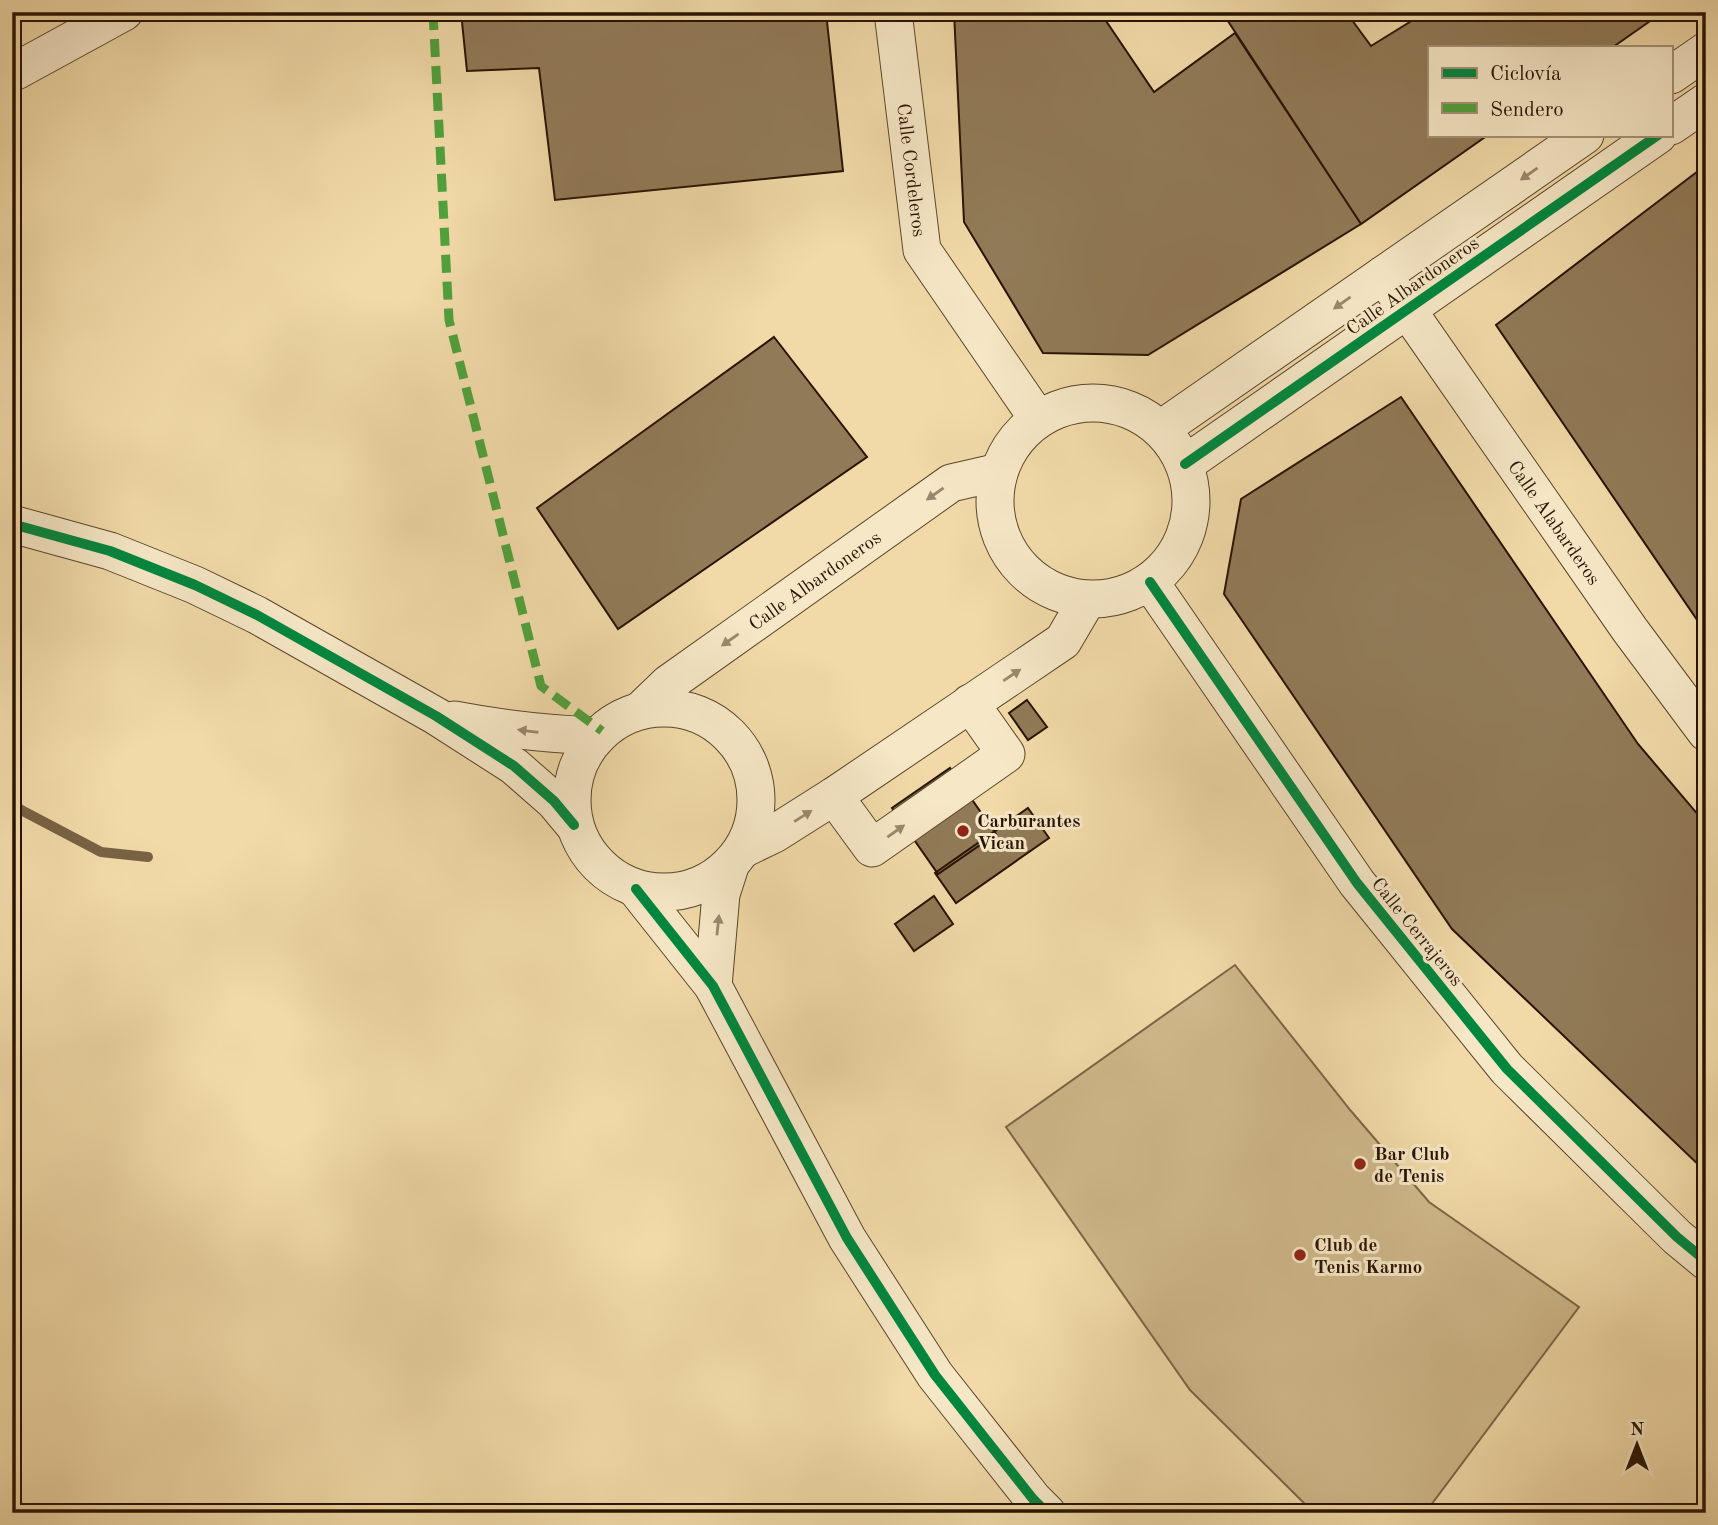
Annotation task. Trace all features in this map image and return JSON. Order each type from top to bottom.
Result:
[{"type":"street","points":[[12,70],[16,71],[124,12]]},
{"type":"street","name":"Calle Cordeleros","points":[[894,12],[922,250],[1038,419]]},
{"type":"street","points":[[1672,74],[1706,51]]},
{"type":"street","points":[[1672,125],[1706,102]]},
{"type":"street","name":"Calle Albardoneros","points":[[1161,429],[1584,136]]},
{"type":"street","name":"Calle Albardoneros","points":[[1185,464],[1657,136]]},
{"type":"street","name":"Calle Albardoneros","points":[[1383,275],[1407,309]]},
{"type":"street","name":"Calle Alabarderos","points":[[1407,309],[1630,630],[1706,732]]},
{"type":"street","points":[[1101,402],[1133,411],[1161,429],[1175,445],[1185,464],[1193,497],[1188,529],[1174,560],[1150,582],[1120,597],[1087,600],[1058,593],[1032,579],[1012,557],[999,531],[994,501],[999,472],[1008,452],[1021,434],[1038,419],[1068,406],[1101,402]]},
{"type":"street","name":"Calle Albardoneros","points":[[641,710],[668,684],[951,483],[999,472]]},
{"type":"street","points":[[12,524],[110,551],[195,585],[257,615],[436,716],[514,766],[554,801],[574,825],[587,853],[608,875],[636,889],[660,893],[685,890],[709,881],[736,858],[835,796],[1063,640],[1087,600]]},
{"type":"street","name":"Calle Cerrajeros","points":[[1150,582],[1357,883],[1507,1069],[1677,1237],[1706,1261]]},
{"type":"street","points":[[835,796],[872,848],[1006,754],[970,703]]},
{"type":"street","points":[[574,825],[570,801],[573,778],[582,756],[596,736],[621,718],[641,710],[673,708],[703,716],[729,734],[747,759],[756,789],[755,820],[721,894],[713,986]]},
{"type":"street","points":[[436,716],[490,727],[596,736]]},
{"type":"street","points":[[636,889],[713,986],[855,1249],[935,1375],[1047,1513]]},
{"type":"shaded area","name":"Club de Tenis Karmo","points":[[1235,965],[1351,1111],[1429,1202],[1579,1307],[1425,1513],[1314,1513],[1190,1390],[1006,1127]]},
{"type":"building","points":[[461,12],[826,12],[843,171],[555,200],[539,68],[467,71]]},
{"type":"building","points":[[954,12],[1100,12],[1154,92],[1235,33],[1361,224],[1148,355],[1043,353],[964,222]]},
{"type":"building","points":[[1222,12],[1346,12],[1371,46],[1426,12],[1663,12],[1614,46],[1428,46],[1428,136],[1487,136],[1361,224]]},
{"type":"building","points":[[1706,165],[1706,633],[1496,325]]},
{"type":"building","points":[[774,337],[867,457],[618,629],[537,508]]},
{"type":"building","points":[[1401,397],[1638,744],[1706,824],[1706,1172],[1452,929],[1224,594],[1241,499]]},
{"type":"building","points":[[1027,700],[1047,727],[1028,740],[1009,713]]},
{"type":"building","points":[[950,768],[996,834],[938,874],[892,808]]},
{"type":"building","points":[[1028,808],[1049,838],[956,903],[935,873]]},
{"type":"building","points":[[934,896],[953,924],[914,951],[895,924]]},
{"type":"waterway","points":[[12,804],[101,852],[148,857]]},
{"type":"marked path","points":[[433,12],[449,320],[541,686],[602,731]]},
{"type":"cycle path","points":[[1185,464],[1657,136]]},
{"type":"cycle path","points":[[12,524],[110,551],[195,585],[257,615],[436,716],[514,766],[554,801],[574,825]]},
{"type":"cycle path","points":[[1150,582],[1357,883],[1507,1069],[1677,1237],[1706,1261]]},
{"type":"cycle path","points":[[636,889],[713,986],[847,1238],[935,1375],[1047,1513]]},
{"type":"place","name":"Carburantes Vican","points":[[963,831]]},
{"type":"place","name":"Bar Club de Tenis","points":[[1360,1164]]},
{"type":"place","name":"Club de Tenis Karmo","points":[[1300,1255]]}]
